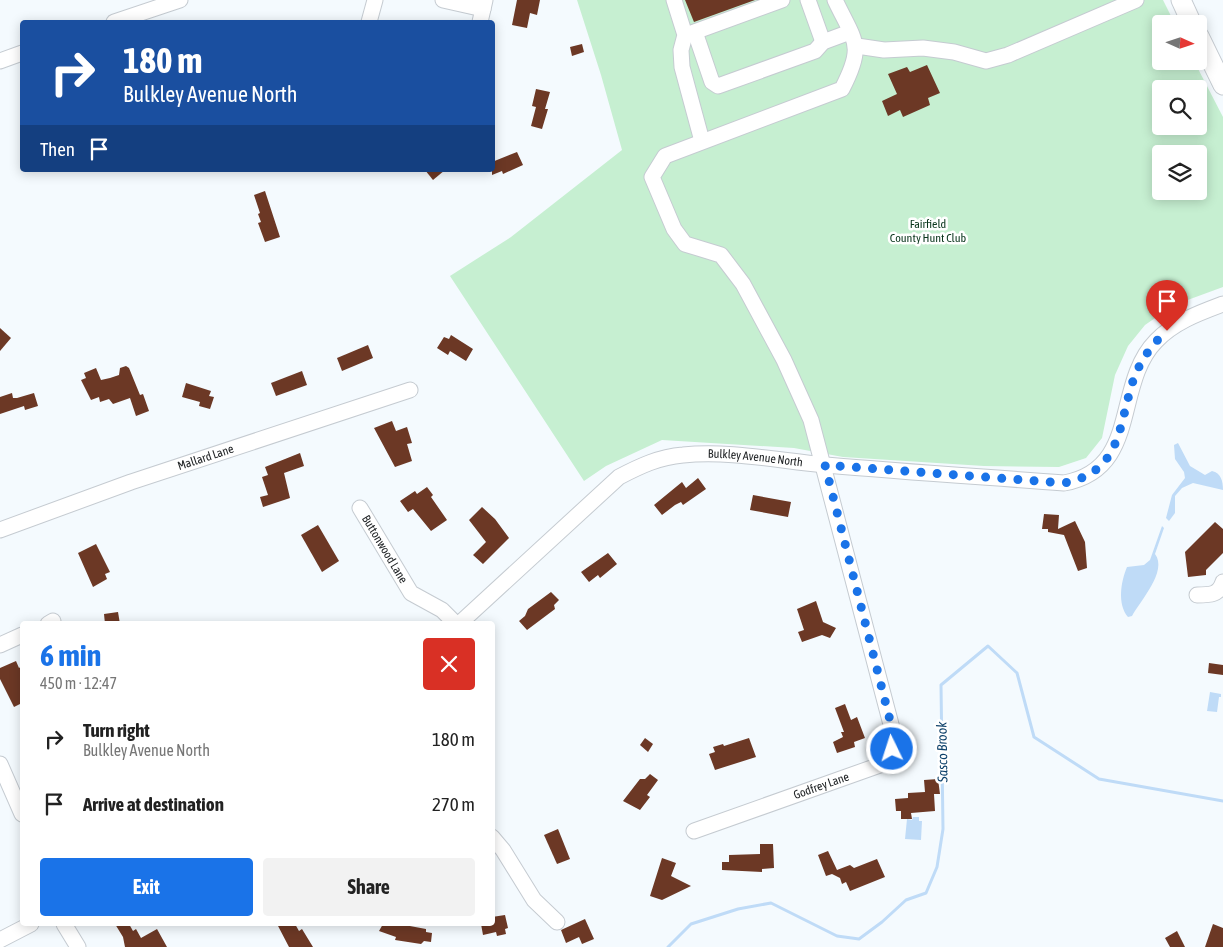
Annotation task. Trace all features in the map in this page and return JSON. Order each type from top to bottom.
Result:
[{"type":"main road","points":[[1181,0],[1188,15]]},
{"type":"main road","points":[[1208,55],[1223,86]]},
{"type":"street","points":[[120,20],[180,0]]},
{"type":"street","points":[[370,20],[375,0]]},
{"type":"street","points":[[443,0],[483,11]]},
{"type":"street","points":[[674,0],[712,82],[718,86],[816,51],[824,42],[850,32]]},
{"type":"street","points":[[782,0],[690,33],[681,50],[682,66],[702,140],[782,114],[842,89],[853,68],[857,46],[835,0]]},
{"type":"street","points":[[808,0],[824,42]]},
{"type":"street","points":[[857,46],[884,50],[923,48],[954,52],[986,60],[1008,55],[1136,0]]},
{"type":"street","points":[[0,61],[20,54]]},
{"type":"street","name":"Godfrey Lane","points":[[694,830],[880,765],[892,749],[893,732],[825,465],[820,457],[811,420],[784,360],[743,284],[721,255],[685,244],[674,229],[652,177],[665,156],[702,140]]},
{"type":"street","name":"Bulkley Avenue North","points":[[461,621],[619,477],[643,464],[685,454],[740,456],[825,465],[1064,483],[1091,475],[1111,454],[1120,434],[1134,378],[1156,341],[1187,318],[1223,304]]},
{"type":"street","name":"Mallard Lane","points":[[0,530],[131,482],[410,390]]},
{"type":"street","name":"Buttonwood Lane","points":[[360,508],[410,593],[442,610],[455,621]]},
{"type":"street","points":[[1197,595],[1212,595],[1221,589],[1223,582]]},
{"type":"street","points":[[0,645],[20,636]]},
{"type":"street","points":[[0,764],[20,809]]},
{"type":"street","points":[[495,840],[504,850],[534,900],[557,922]]},
{"type":"street","points":[[0,940],[27,926]]},
{"type":"street","points":[[65,926],[78,947]]},
{"type":"green space","name":"Fairfield County Hunt Club","points":[[577,0],[1163,0],[1170,15],[1152,15],[1152,70],[1199,70],[1204,80],[1152,80],[1152,135],[1207,135],[1207,86],[1223,117],[1223,287],[1174,305],[1145,325],[1128,346],[1115,375],[1102,438],[1086,458],[1059,467],[984,466],[843,457],[794,448],[662,440],[606,466],[584,481],[450,276],[511,237],[622,150]]},
{"type":"water","points":[[1178,443],[1190,466],[1205,475],[1212,471],[1215,472],[1222,481],[1223,490],[1193,483],[1182,488],[1175,496],[1175,513],[1169,521],[1166,518],[1172,495],[1185,478],[1184,472],[1175,459],[1174,445]]},
{"type":"water","points":[[1162,526],[1164,528],[1155,554],[1158,561],[1156,577],[1132,616],[1128,617],[1122,606],[1121,599],[1127,567],[1144,565],[1150,560]]},
{"type":"water","points":[[1210,692],[1221,694],[1217,712],[1207,711]]},
{"type":"water","points":[[913,817],[919,817],[919,821],[922,821],[921,840],[905,839],[907,819],[912,820]]},
{"type":"building","points":[[517,0],[540,0],[537,15],[530,13],[527,28],[512,25]]},
{"type":"building","points":[[685,0],[755,0],[694,22]]},
{"type":"building","points":[[582,44],[584,52],[572,56],[570,47]]},
{"type":"building","points":[[927,65],[940,93],[928,98],[930,105],[903,117],[900,110],[888,116],[882,101],[897,94],[888,74],[907,67],[910,72]]},
{"type":"building","points":[[536,89],[550,92],[545,109],[548,109],[542,129],[531,126],[536,107],[532,106]]},
{"type":"building","points":[[517,152],[523,165],[503,174],[502,171],[492,175],[492,172],[495,172],[495,161]]},
{"type":"building","points":[[427,172],[443,172],[433,180]]},
{"type":"building","points":[[265,191],[280,237],[265,242],[258,223],[261,222],[258,214],[260,213],[254,195]]},
{"type":"building","points":[[0,328],[11,338],[0,351]]},
{"type":"building","points":[[451,335],[473,349],[466,361],[450,351],[448,355],[437,348],[444,337],[449,339]]},
{"type":"building","points":[[368,345],[373,358],[342,371],[337,358]]},
{"type":"building","points":[[126,366],[129,368],[140,395],[143,394],[149,411],[136,416],[130,398],[113,404],[109,399],[100,402],[99,397],[91,400],[81,380],[86,378],[84,373],[96,368],[101,380],[119,375],[120,368]]},
{"type":"building","points":[[302,371],[307,385],[276,396],[271,383]]},
{"type":"building","points":[[186,383],[211,391],[209,396],[214,397],[210,409],[199,406],[200,402],[182,397]]},
{"type":"building","points":[[12,393],[13,398],[17,398],[34,393],[38,406],[25,410],[24,406],[0,414],[0,397]]},
{"type":"building","points":[[392,421],[396,431],[407,427],[412,443],[407,444],[412,461],[395,467],[374,428]]},
{"type":"building","points":[[300,453],[304,466],[284,473],[290,498],[263,507],[260,497],[268,495],[262,477],[268,475],[265,467]]},
{"type":"building","points":[[698,478],[706,489],[683,505],[681,502],[662,515],[654,505],[682,482],[686,488]]},
{"type":"building","points":[[427,487],[433,495],[431,497],[447,520],[431,531],[413,509],[408,512],[400,501],[415,491],[417,494]]},
{"type":"building","points":[[753,495],[791,502],[788,517],[750,510]]},
{"type":"building","points":[[482,507],[495,519],[509,538],[483,564],[473,555],[486,542],[469,520]]},
{"type":"building","points":[[1044,514],[1059,515],[1058,529],[1075,521],[1085,542],[1087,568],[1078,571],[1064,535],[1048,532],[1048,529],[1042,529]]},
{"type":"building","points":[[1215,522],[1223,529],[1223,553],[1206,570],[1206,575],[1188,577],[1185,552]]},
{"type":"building","points":[[318,525],[339,561],[322,572],[301,535]]},
{"type":"building","points":[[96,544],[110,572],[105,574],[107,579],[93,587],[78,553]]},
{"type":"building","points":[[608,553],[617,564],[600,578],[598,575],[589,582],[581,572]]},
{"type":"building","points":[[551,592],[559,600],[554,605],[555,609],[527,630],[519,621],[525,616],[528,609]]},
{"type":"building","points":[[816,601],[823,622],[836,628],[830,638],[822,635],[802,642],[798,632],[804,630],[797,609]]},
{"type":"building","points":[[118,612],[120,621],[105,621],[104,614]]},
{"type":"building","points":[[16,661],[20,667],[20,704],[14,707],[0,679],[0,668]]},
{"type":"building","points":[[1209,663],[1223,665],[1223,675],[1208,673]]},
{"type":"building","points":[[845,704],[851,720],[857,717],[865,738],[854,742],[855,747],[837,753],[833,742],[843,737],[841,732],[844,732],[835,708]]},
{"type":"building","points":[[645,738],[653,744],[648,752],[640,745]]},
{"type":"building","points":[[749,738],[756,757],[715,770],[709,754],[715,752],[713,747],[723,744],[724,746]]},
{"type":"building","points":[[650,774],[658,780],[647,795],[650,797],[640,810],[623,801],[640,779],[645,779]]},
{"type":"building","points":[[938,779],[940,794],[934,794],[935,811],[911,813],[912,819],[901,819],[901,811],[896,811],[895,799],[908,798],[908,793],[925,792],[924,780]]},
{"type":"building","points":[[558,829],[570,859],[557,864],[544,835]]},
{"type":"building","points":[[760,844],[773,844],[774,868],[762,869],[762,872],[722,870],[722,862],[729,862],[729,855],[760,854]]},
{"type":"building","points":[[828,851],[837,870],[850,865],[854,868],[877,859],[885,877],[850,891],[846,882],[842,884],[840,878],[832,874],[826,876],[818,855]]},
{"type":"building","points":[[662,858],[676,863],[671,876],[691,886],[662,900],[650,896]]},
{"type":"building","points":[[505,915],[508,928],[505,929],[506,934],[497,936],[496,932],[483,935],[481,926],[495,926],[495,917]]},
{"type":"building","points":[[585,919],[594,939],[582,944],[579,937],[566,943],[561,930]]},
{"type":"building","points":[[1213,924],[1223,928],[1223,947],[1205,947]]},
{"type":"building","points":[[116,926],[130,926],[133,931],[136,929],[141,938],[157,929],[167,947],[125,947],[123,937]]},
{"type":"building","points":[[278,926],[296,926],[299,931],[302,929],[313,947],[289,947]]},
{"type":"building","points":[[382,926],[410,926],[426,929],[426,932],[432,933],[431,942],[424,941],[421,944],[395,940],[396,937],[379,931]]},
{"type":"building","points":[[1177,931],[1185,947],[1170,947],[1165,938]]},
{"type":"waterway","name":"Sasco Brook","points":[[668,947],[691,924],[738,909],[771,903],[837,936],[859,939],[882,922],[906,900],[926,893],[937,867],[943,829],[941,685],[988,646],[1017,673],[1034,737],[1099,779],[1223,801]]},
{"type":"route","points":[[892,749],[893,732],[825,465],[1064,483],[1091,475],[1111,454],[1120,434],[1134,378],[1156,341],[1167,331]]}]
